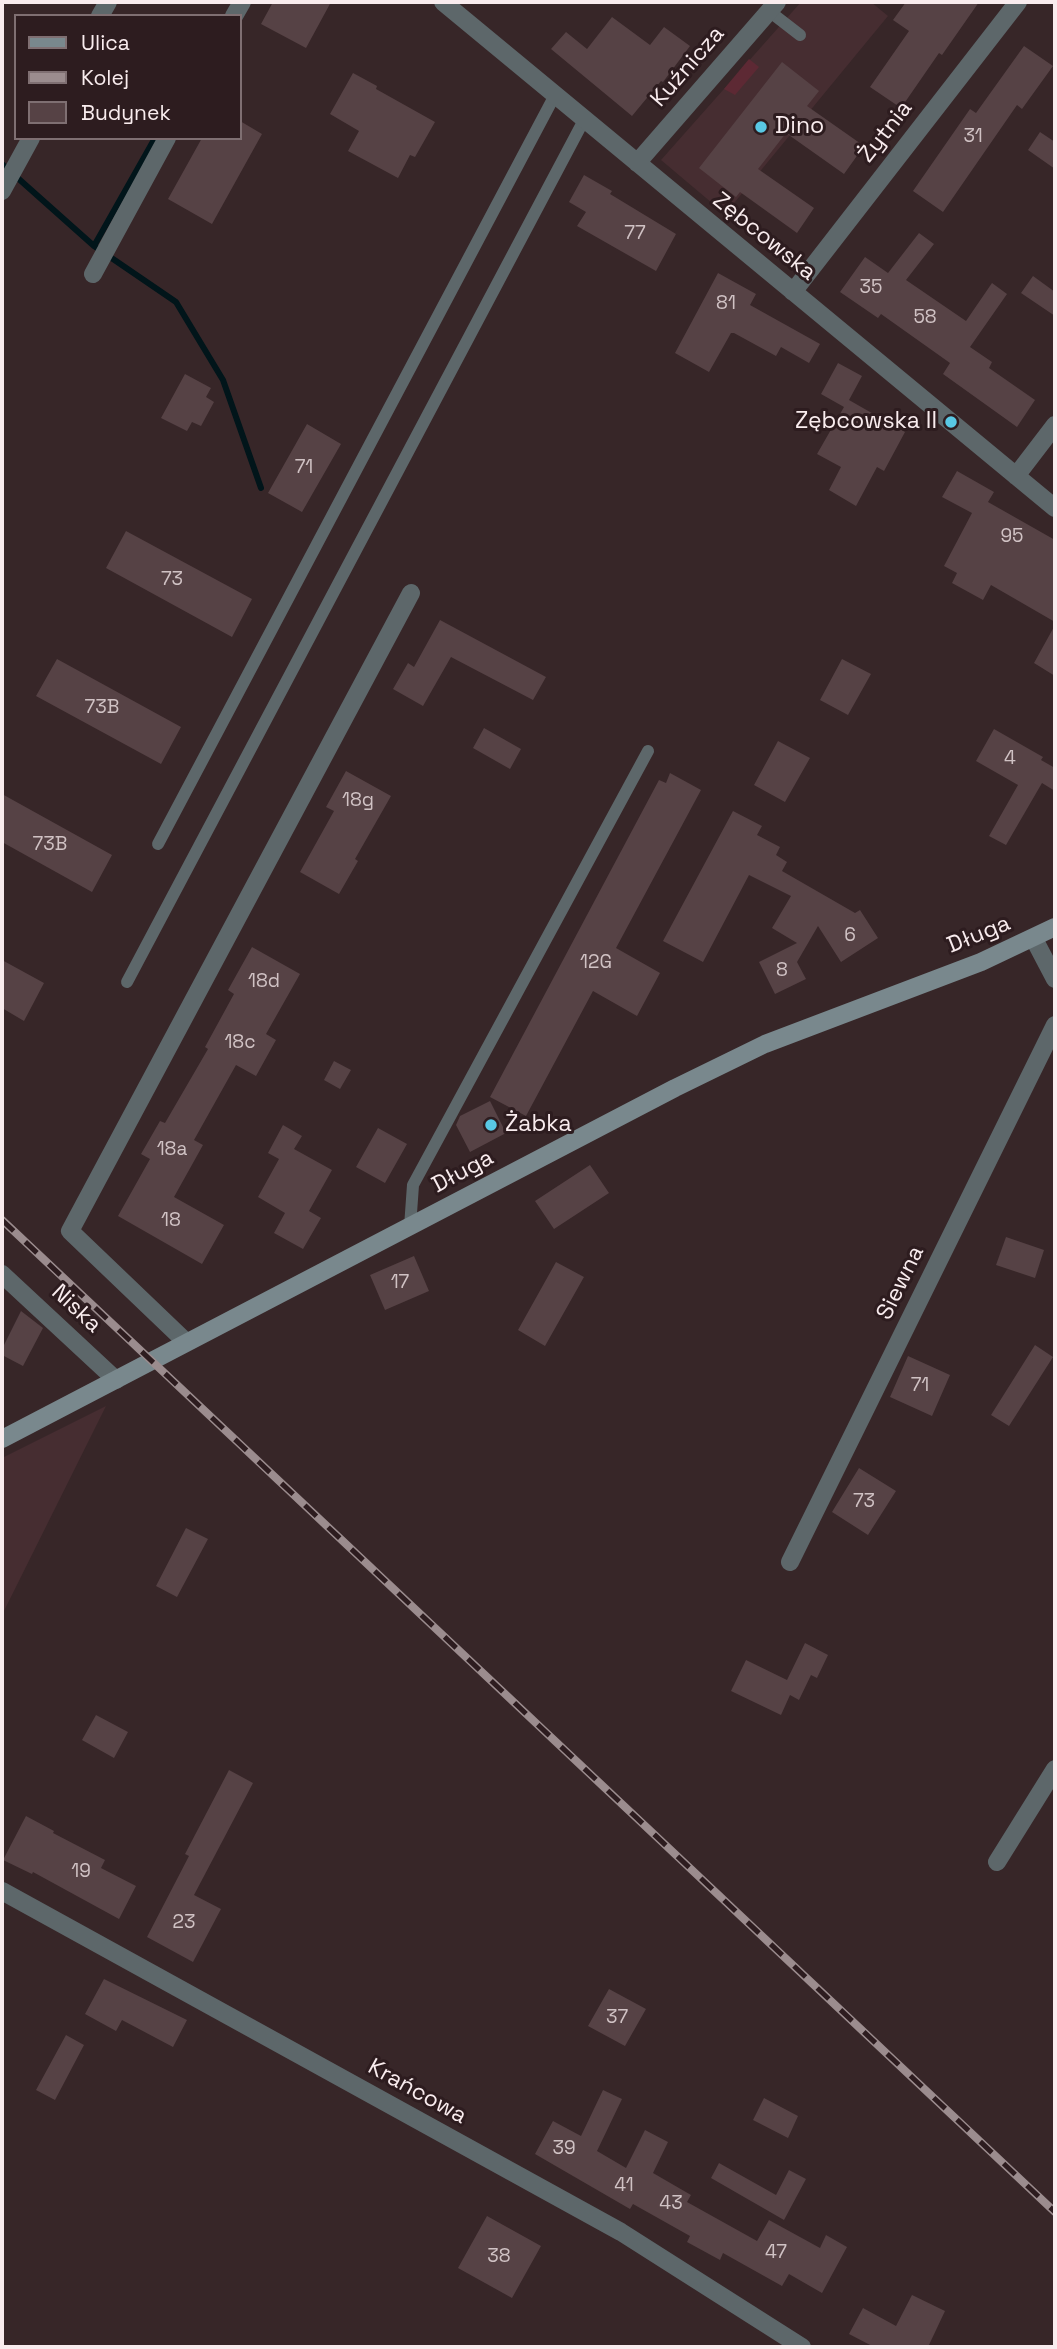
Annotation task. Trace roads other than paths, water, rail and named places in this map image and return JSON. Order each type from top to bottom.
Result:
[{"type":"street","name":"Zębcowska","points":[[443,2],[1055,508]]},
{"type":"street","name":"Żytnia","points":[[793,292],[1018,2]]},
{"type":"street","name":"Kuźnicza","points":[[637,163],[773,6]]},
{"type":"street","points":[[2,191],[30,140]]},
{"type":"street","points":[[93,274],[166,140]]},
{"type":"street","points":[[1016,476],[1055,425]]},
{"type":"street","points":[[186,1342],[70,1231],[411,593]]},
{"type":"street","points":[[1055,927],[1034,939],[1055,979]]},
{"type":"street","name":"Długa","points":[[2,1439],[674,1088],[765,1044],[981,962],[1034,939]]},
{"type":"street","name":"Siewna","points":[[790,1562],[1055,1025]]},
{"type":"street","name":"Niska","points":[[2,1274],[116,1380]]},
{"type":"street","points":[[997,1862],[1055,1769]]},
{"type":"street","name":"Krańcowa","points":[[2,1891],[621,2232],[802,2347]]},
{"type":"lane","points":[[773,6],[800,35]]},
{"type":"lane","points":[[158,844],[555,95]]},
{"type":"lane","points":[[127,982],[584,120]]},
{"type":"lane","points":[[410,1227],[413,1185],[648,751]]},
{"type":"waterway","points":[[154,140],[94,246],[176,302],[223,380],[261,488]]},
{"type":"waterway","points":[[2,164],[94,246]]},
{"type":"railway","points":[[2,1220],[1055,2212]]},
{"type":"place","name":"Dino","points":[[761,127]]},
{"type":"place","name":"Zębcowska II","points":[[951,422]]},
{"type":"place","name":"Żabka","points":[[491,1125]]}]
